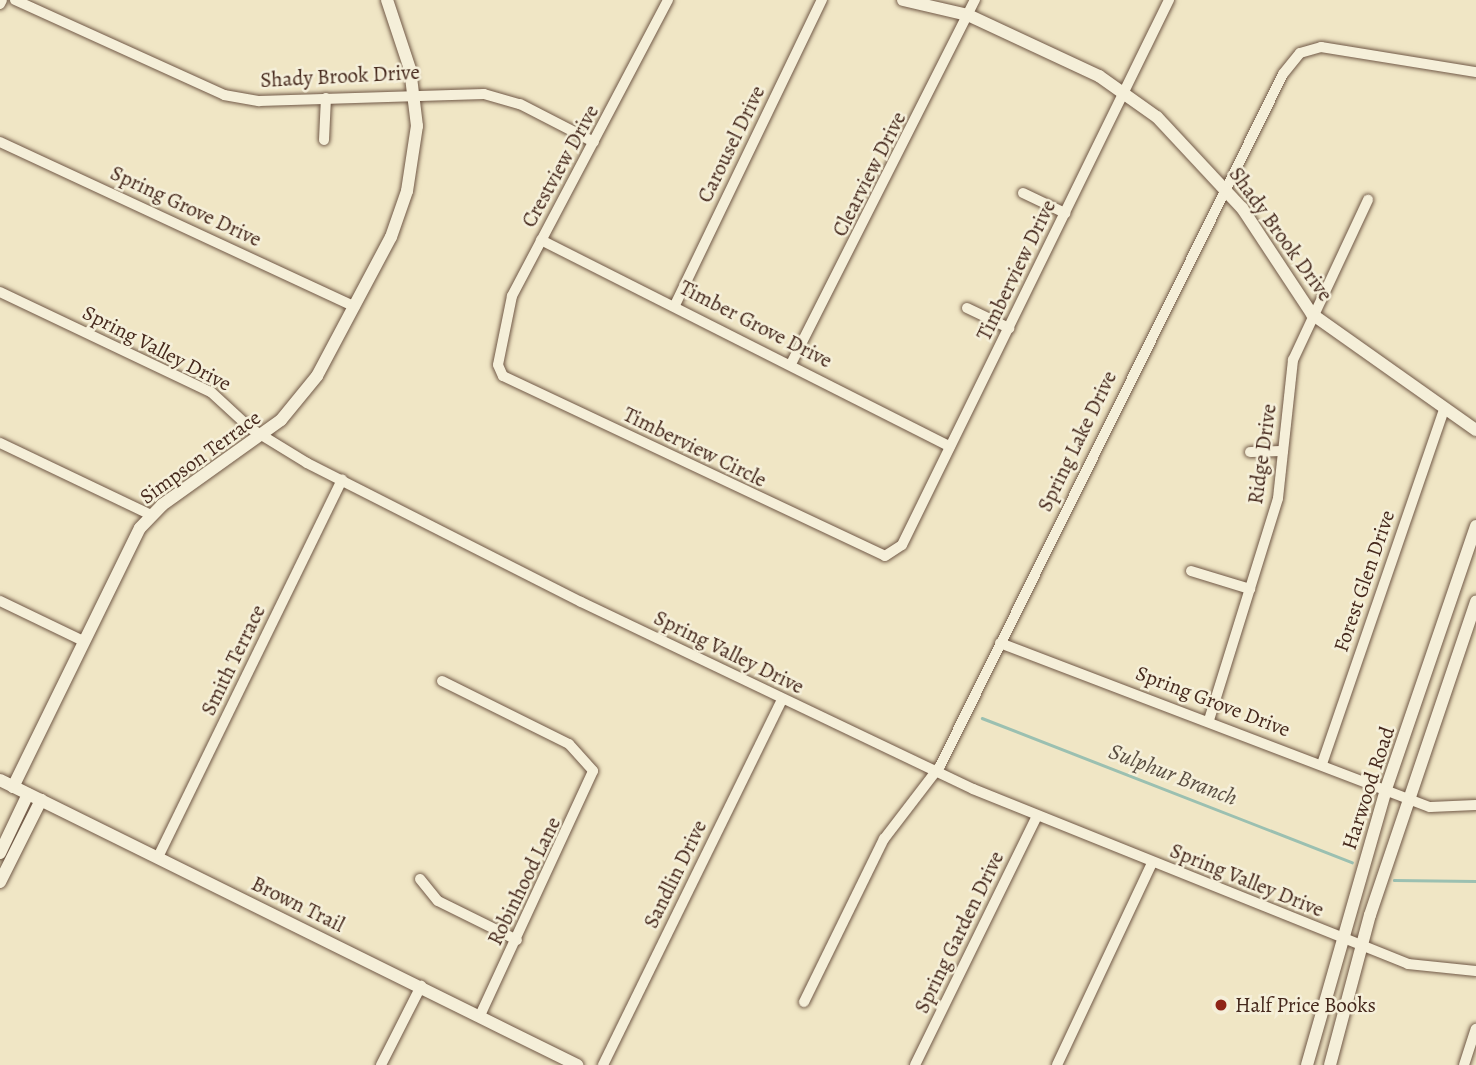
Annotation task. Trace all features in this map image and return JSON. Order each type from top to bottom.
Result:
[{"type":"street","name":"Shady Brook Drive","points":[[15,0],[224,95],[326,98],[412,92],[484,94],[520,104],[594,142]]},
{"type":"street","name":"Simpson Terrace","points":[[13,787],[83,641],[151,515],[267,434],[317,376],[355,307],[407,191],[416,147],[412,92],[387,0]]},
{"type":"street","name":"Crestview Drive","points":[[499,354],[502,321],[541,240],[668,0]]},
{"type":"street","name":"Carousel Drive","points":[[675,305],[822,0]]},
{"type":"street","name":"Shady Brook Drive","points":[[903,0],[968,15],[1123,93],[1157,117],[1226,187],[1312,314],[1444,410],[1476,430]]},
{"type":"street","name":"Clearview Drive","points":[[792,362],[975,0]]},
{"type":"street","name":"Timberview Drive","points":[[894,554],[1009,328],[1168,0]]},
{"type":"street","name":"Spring Lake Drive","points":[[804,1002],[884,839],[936,772],[1283,74],[1300,53],[1330,48],[1476,72]]},
{"type":"street","points":[[324,141],[326,98]]},
{"type":"street","name":"Spring Grove Drive","points":[[0,142],[355,307]]},
{"type":"street","points":[[1023,193],[1065,213]]},
{"type":"street","name":"Ridge Drive","points":[[1209,720],[1278,498],[1293,360],[1312,314],[1368,200]]},
{"type":"street","name":"Timber Grove Drive","points":[[541,240],[792,362],[950,447]]},
{"type":"street","name":"Spring Valley Drive","points":[[0,292],[211,392],[250,428],[267,434],[342,480],[782,699],[936,772],[1152,863],[1408,964],[1476,971]]},
{"type":"street","points":[[967,308],[1009,328]]},
{"type":"street","name":"Timberview Circle","points":[[499,354],[503,376],[870,551],[894,554]]},
{"type":"street","name":"Forest Glen Drive","points":[[1322,764],[1444,410]]},
{"type":"street","points":[[0,443],[151,515]]},
{"type":"street","points":[[1250,452],[1283,451]]},
{"type":"street","name":"Smith Terrace","points":[[158,857],[342,480]]},
{"type":"street","name":"Harwood Road","points":[[1307,1065],[1341,938],[1386,789],[1476,526]]},
{"type":"street","points":[[1191,571],[1250,589]]},
{"type":"street","points":[[0,601],[83,641]]},
{"type":"street","name":"Harwood Road","points":[[1331,1065],[1362,946],[1476,601]]},
{"type":"street","name":"Spring Grove Drive","points":[[1000,643],[1209,720],[1410,800],[1444,809],[1476,805]]},
{"type":"street","name":"Robinhood Lane","points":[[442,681],[569,744],[590,762],[588,791],[480,1015]]},
{"type":"street","name":"Sandlin Drive","points":[[603,1065],[782,699]]},
{"type":"street","name":"Brown Trail","points":[[0,780],[577,1065]]},
{"type":"street","points":[[0,853],[28,794]]},
{"type":"street","points":[[0,882],[41,800]]},
{"type":"street","name":"Spring Garden Drive","points":[[915,1065],[1037,816]]},
{"type":"street","points":[[1057,1065],[1152,863]]},
{"type":"street","points":[[420,878],[438,901],[517,940]]},
{"type":"street","points":[[381,1065],[421,986]]},
{"type":"street","points":[[1464,1065],[1476,1029]]},
{"type":"waterway","name":"Sulphur Branch","points":[[982,718],[1352,862]]},
{"type":"waterway","name":"Sulphur Branch","points":[[1394,880],[1476,881]]},
{"type":"place","name":"Half Price Books","points":[[1221,1005]]}]
